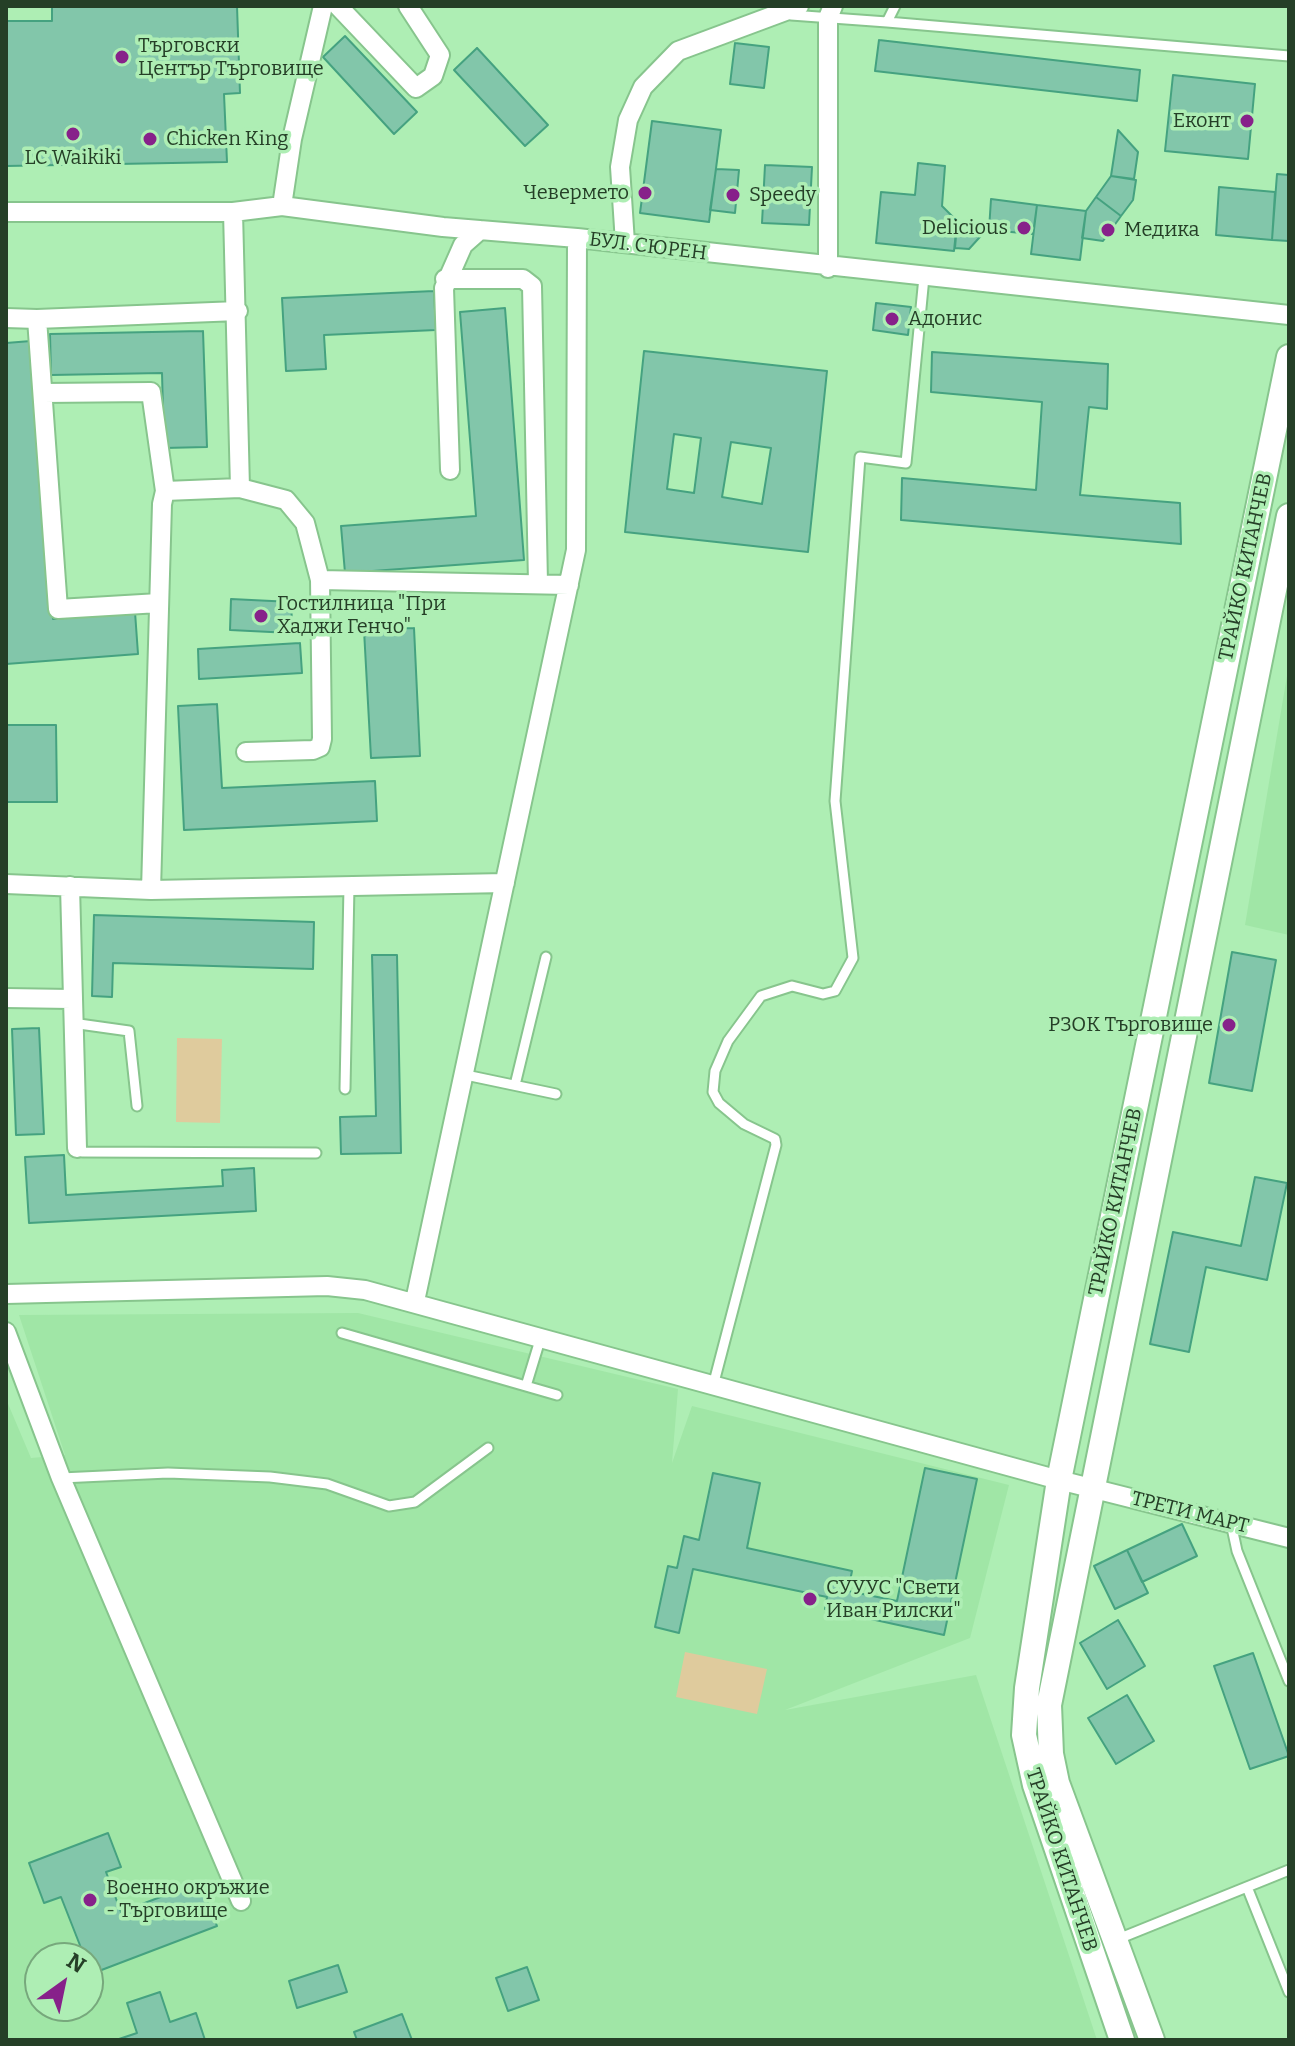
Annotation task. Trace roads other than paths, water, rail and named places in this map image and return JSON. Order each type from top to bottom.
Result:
[{"type":"street","points":[[282,206],[292,139],[323,6]]},
{"type":"street","points":[[338,6],[416,88],[433,76],[440,55],[408,6]]},
{"type":"street","points":[[625,243],[620,167],[628,120],[643,87],[678,51],[791,10]]},
{"type":"street","points":[[828,268],[831,12]]},
{"type":"street","name":"БУЛ. СЮРЕН","points":[[6,212],[233,212],[282,206],[828,268],[1289,315]]},
{"type":"street","points":[[233,212],[238,311],[240,488]]},
{"type":"street","points":[[450,470],[443,305],[445,279],[463,245],[480,230]]},
{"type":"street","points":[[415,1301],[461,1074],[576,550],[577,238]]},
{"type":"street","points":[[445,279],[523,279],[532,286],[538,583]]},
{"type":"street","points":[[6,318],[238,311]]},
{"type":"street","points":[[37,319],[58,609],[159,603]]},
{"type":"street","name":"ТРАЙКО КИТАНЧЕВ","points":[[1122,2040],[1035,1785],[1024,1735],[1027,1688],[1059,1480],[1289,357]]},
{"type":"street","points":[[43,393],[151,392],[165,491],[151,890]]},
{"type":"street","points":[[165,491],[240,488],[286,500],[305,523],[320,580],[320,747],[246,752]]},
{"type":"street","name":"ТРАЙКО КИТАНЧЕВ","points":[[1152,2040],[1057,1783],[1049,1730],[1049,1705],[1289,516]]},
{"type":"street","points":[[320,580],[569,585]]},
{"type":"street","points":[[6,884],[151,890],[505,883]]},
{"type":"street","points":[[70,886],[77,1148]]},
{"type":"street","points":[[6,998],[71,999]]},
{"type":"street","name":"ТРЕТИ МАРТ","points":[[6,1294],[327,1286],[365,1290],[415,1301],[540,1340],[1059,1480],[1289,1538]]},
{"type":"street","points":[[6,1332],[61,1478],[241,1901]]},
{"type":"lane","points":[[887,22],[895,6]]},
{"type":"lane","points":[[791,10],[831,12],[887,22],[1289,56]]},
{"type":"lane","points":[[713,1386],[776,1145],[770,1135],[744,1124],[719,1103],[712,1082],[728,1041],[761,996],[792,986],[823,994],[835,991],[853,958],[835,801],[860,457],[906,463],[924,277]]},
{"type":"lane","points":[[345,1089],[349,886]]},
{"type":"lane","points":[[515,1085],[546,957]]},
{"type":"lane","points":[[72,1023],[129,1031],[137,1106]]},
{"type":"lane","points":[[461,1074],[556,1094]]},
{"type":"lane","points":[[77,1148],[82,1152],[316,1153]]},
{"type":"lane","points":[[342,1333],[557,1395]]},
{"type":"lane","points":[[526,1386],[540,1340]]},
{"type":"lane","points":[[61,1478],[168,1473],[270,1477],[327,1484],[389,1506],[415,1502],[488,1448]]},
{"type":"lane","points":[[1231,1523],[1237,1551],[1289,1681]]},
{"type":"lane","points":[[1115,1939],[1289,1870]]},
{"type":"lane","points":[[1247,1887],[1289,1992]]},
{"type":"place","name":"Търговски Център Търговище","points":[[122,57]]},
{"type":"place","name":"Еконт","points":[[1247,121]]},
{"type":"place","name":"LC Waikiki","points":[[73,134]]},
{"type":"place","name":"Chicken King","points":[[150,139]]},
{"type":"place","name":"Чевермето","points":[[645,193]]},
{"type":"place","name":"Speedy","points":[[733,195]]},
{"type":"place","name":"Delicious","points":[[1024,228]]},
{"type":"place","name":"Медика","points":[[1108,230]]},
{"type":"place","name":"Адонис","points":[[892,319]]},
{"type":"place","name":"Гостилница \"При Хаджи Генчо\"","points":[[261,616]]},
{"type":"place","name":"РЗОК Търговище","points":[[1229,1025]]},
{"type":"place","name":"СУУУС \"Свети Иван Рилски\"","points":[[810,1599]]},
{"type":"place","name":"Военно окръжие - Търговище","points":[[90,1900]]}]
